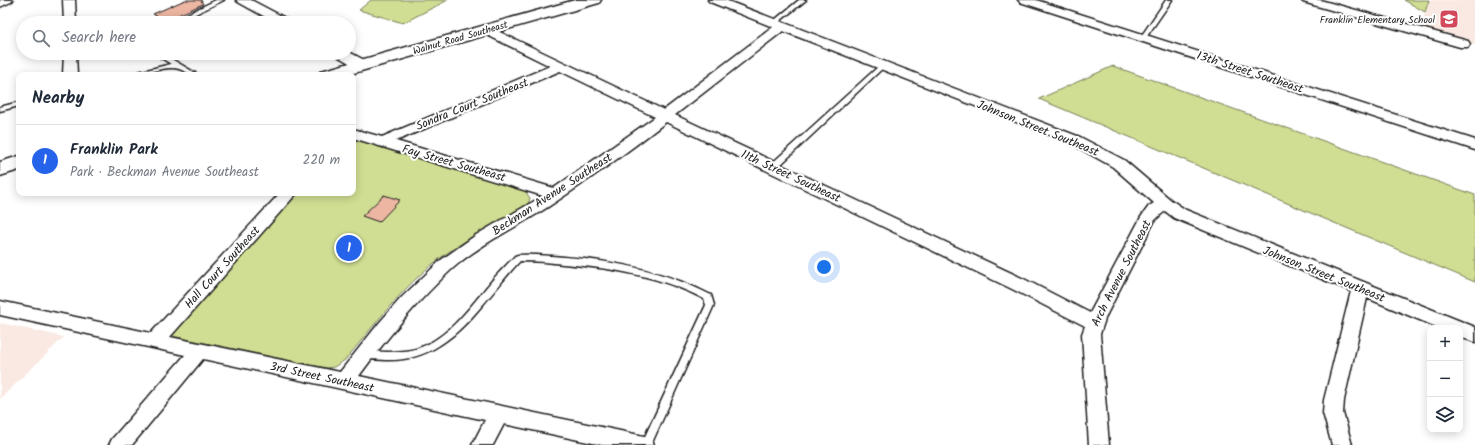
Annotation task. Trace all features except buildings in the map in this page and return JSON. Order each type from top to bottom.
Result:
[{"type":"main road","name":"Walnut Road Southeast","points":[[338,72],[593,0]]},
{"type":"main road","points":[[0,169],[16,165]]},
{"type":"street","points":[[0,3],[7,0]]},
{"type":"street","points":[[69,0],[70,16]]},
{"type":"street","points":[[242,0],[272,16]]},
{"type":"street","name":"Johnson Street Southeast","points":[[714,0],[1092,148],[1109,157],[1124,168],[1164,204],[1180,214],[1360,289],[1451,325]]},
{"type":"street","name":"13th Street Southeast","points":[[1024,0],[1475,145]]},
{"type":"street","points":[[1306,0],[1464,44]]},
{"type":"street","name":"Beckman Avenue Southeast","points":[[343,382],[408,302],[447,264],[470,247],[520,218],[634,140],[777,25]]},
{"type":"street","name":"11th Street Southeast","points":[[487,30],[1018,284],[1094,323]]},
{"type":"street","points":[[70,60],[70,72]]},
{"type":"street","points":[[353,60],[363,65]]},
{"type":"street","name":"Sondra Court Southeast","points":[[383,142],[561,66]]},
{"type":"street","name":"Fay Street Southeast","points":[[356,134],[555,194]]},
{"type":"street","name":"Hall Court Southeast","points":[[155,341],[286,196]]},
{"type":"street","name":"Arch Avenue Southeast","points":[[1099,445],[1091,334],[1094,323],[1148,217],[1154,210],[1164,204]]},
{"type":"street","points":[[1342,445],[1333,412],[1334,400],[1360,289]]},
{"type":"street","name":"3rd Street Southeast","points":[[0,308],[645,445]]},
{"type":"street","name":"Johnson Street Southeast","points":[[1463,330],[1475,335]]},
{"type":"street","points":[[119,445],[199,351]]},
{"type":"street","points":[[482,445],[498,415]]},
{"type":"lane","points":[[187,16],[221,0]]},
{"type":"lane","points":[[777,25],[802,0]]},
{"type":"lane","points":[[1143,38],[1169,0]]},
{"type":"lane","points":[[169,60],[191,72]]},
{"type":"lane","points":[[144,72],[167,66],[180,66]]},
{"type":"lane","points":[[773,167],[797,143],[820,124],[882,66]]},
{"type":"lane","points":[[0,109],[16,105]]},
{"type":"lane","points":[[364,355],[382,358],[409,355],[430,348],[449,336],[518,258],[588,263],[647,272],[690,287],[708,297],[710,305],[645,445]]},
{"type":"shaded area","name":"Franklin Elementary School","points":[[1429,0],[1475,0],[1475,45],[1421,27]]},
{"type":"shaded area","points":[[0,323],[64,337],[0,399]]},
{"type":"green space","points":[[371,0],[448,0],[403,23],[359,10]]},
{"type":"green space","points":[[1404,0],[1429,0],[1425,12]]},
{"type":"green space","points":[[1113,66],[1475,195],[1475,282],[1039,99]]},
{"type":"green space","points":[[356,138],[525,191],[530,198],[528,204],[523,209],[459,245],[426,270],[389,307],[345,360],[334,367],[326,368],[167,335],[289,196],[356,196]]},
{"type":"place","name":"Franklin Elementary School","points":[[1449,19]]},
{"type":"place","name":"Franklin Park","points":[[349,248]]}]
